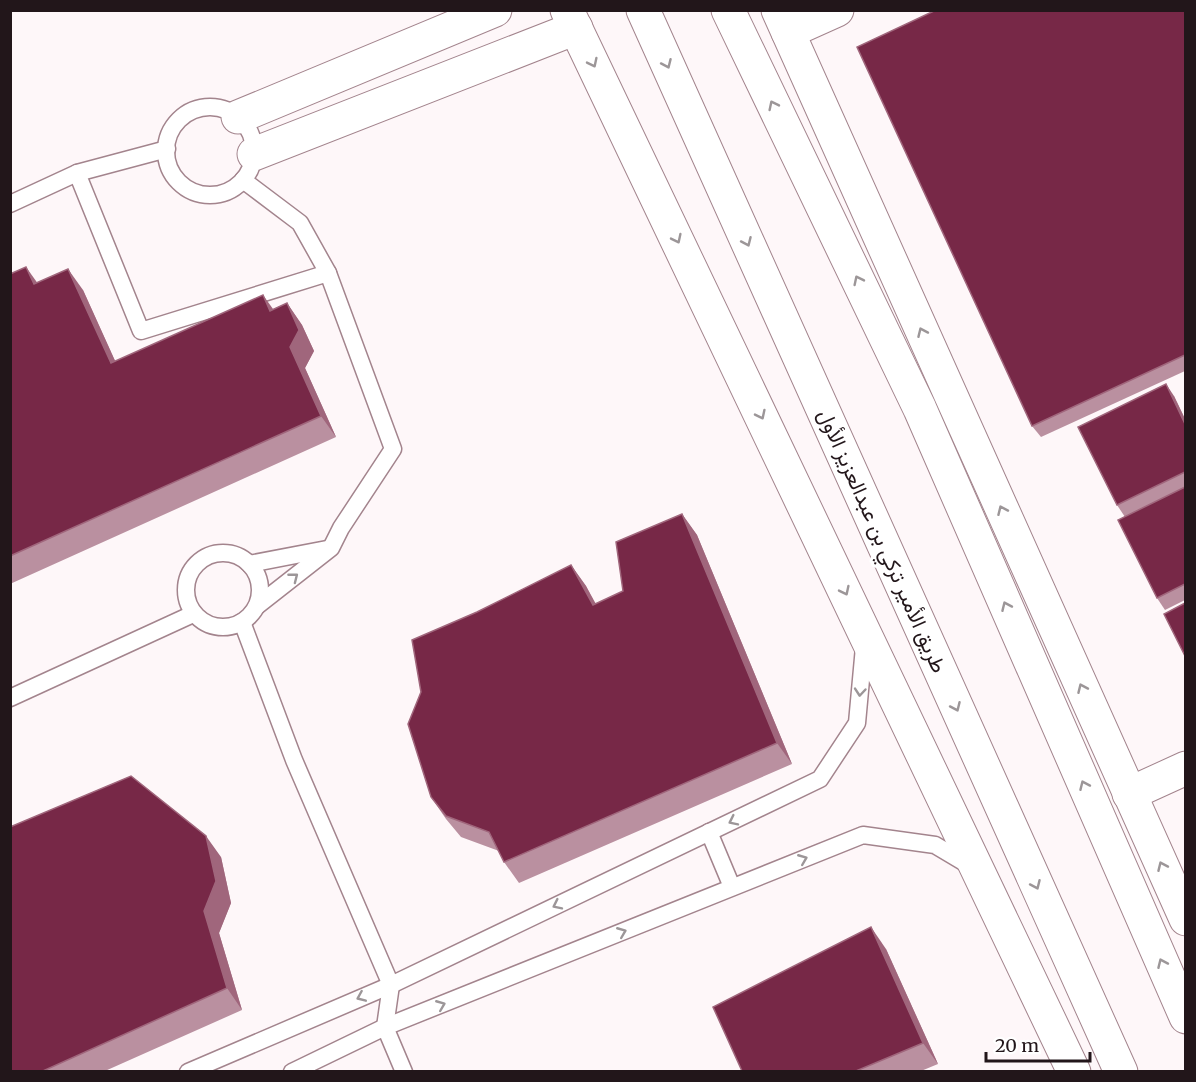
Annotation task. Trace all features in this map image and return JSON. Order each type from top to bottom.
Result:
[{"type":"main road","points":[[238,117],[495,10]]},
{"type":"main road","name":"طريق الأمير تركي بن عبدالعزيز الأول","points":[[643,10],[1121,1071]]},
{"type":"main road","points":[[728,10],[920,409],[1185,1017]]},
{"type":"main road","points":[[837,10],[783,21],[1185,919]]},
{"type":"main road","points":[[249,167],[572,19],[1074,1071]]},
{"type":"main road","points":[[1129,794],[1185,768]]},
{"type":"lane","points":[[210,108],[225,110],[238,117],[248,128],[253,141],[249,167],[232,189],[219,195],[205,195],[191,191],[179,183],[170,171],[167,149],[173,128],[183,117],[196,110],[210,108]]},
{"type":"lane","points":[[10,204],[77,173],[167,149]]},
{"type":"lane","points":[[249,167],[300,223],[328,273],[393,449],[331,548],[257,606],[242,622],[232,627],[211,626],[193,614],[187,603],[185,591],[193,567],[208,556],[226,553],[239,556],[249,564],[260,586],[257,606]]},
{"type":"lane","points":[[77,173],[141,331],[328,273]]},
{"type":"lane","points":[[249,564],[331,548]]},
{"type":"lane","points":[[10,698],[193,614]]},
{"type":"lane","points":[[242,622],[294,760],[391,984],[385,1027],[404,1071]]},
{"type":"lane","points":[[188,1071],[391,984],[820,779],[857,723],[865,634]]},
{"type":"lane","points":[[709,832],[732,887]]},
{"type":"lane","points":[[292,1071],[385,1027],[863,835],[935,845],[978,871]]},
{"type":"building","points":[[936,10],[1185,10],[1185,355],[1032,426],[857,47]]},
{"type":"building","points":[[26,267],[34,284],[68,269],[111,363],[263,295],[270,311],[287,303],[299,330],[290,347],[321,416],[10,556],[10,274]]},
{"type":"building","points":[[1166,384],[1185,424],[1185,472],[1117,505],[1078,427]]},
{"type":"building","points":[[1185,487],[1185,584],[1157,598],[1118,520]]},
{"type":"building","points":[[682,514],[777,743],[504,862],[489,832],[446,816],[431,797],[408,724],[421,692],[412,640],[477,612],[571,565],[593,605],[623,591],[616,542]]},
{"type":"building","points":[[1185,603],[1185,656],[1164,614]]},
{"type":"building","points":[[131,776],[206,836],[216,881],[204,911],[227,988],[43,1071],[10,1071],[10,827]]},
{"type":"building","points":[[871,927],[923,1043],[856,1071],[742,1071],[713,1007]]}]
